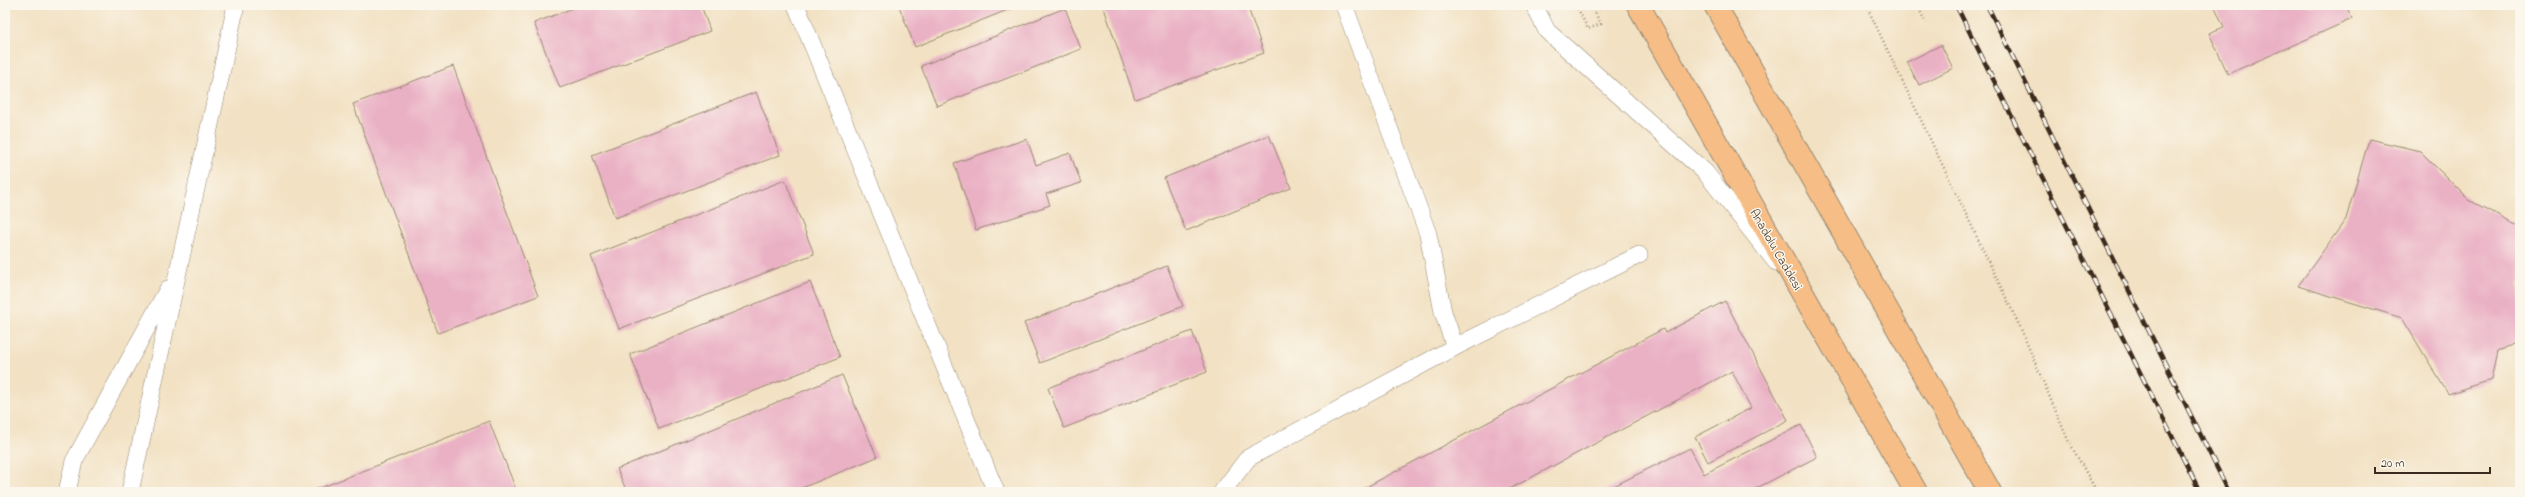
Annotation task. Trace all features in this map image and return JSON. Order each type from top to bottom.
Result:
[{"type":"highway","name":"Anadolu Caddesi","points":[[1638,5],[1916,492]]},
{"type":"highway","points":[[1715,5],[1990,492]]},
{"type":"lane","points":[[130,492],[176,272],[236,5]]},
{"type":"lane","points":[[796,5],[996,492]]},
{"type":"lane","points":[[1344,5],[1428,234],[1443,312],[1455,347]]},
{"type":"lane","points":[[1534,5],[1547,31],[1705,172],[1807,302]]},
{"type":"lane","points":[[1222,492],[1248,458],[1455,347],[1639,255]]},
{"type":"lane","points":[[67,492],[74,461],[176,272]]},
{"type":"path","points":[[1576,5],[1588,29],[1601,24],[1591,5]]},
{"type":"path","points":[[1866,5],[2013,312],[2068,440],[2097,492]]},
{"type":"path","points":[[1917,5],[1926,23]]},
{"type":"building","points":[[581,5],[701,5],[710,31],[560,88],[534,23]]},
{"type":"building","points":[[1020,5],[915,47],[899,6]]},
{"type":"building","points":[[1103,5],[1247,5],[1264,53],[1135,99]]},
{"type":"building","points":[[2214,5],[2346,5],[2352,19],[2228,74],[2209,33],[2224,27]]},
{"type":"building","points":[[1065,8],[1081,49],[937,106],[921,66]]},
{"type":"building","points":[[1941,45],[1953,68],[1919,85],[1907,62]]},
{"type":"building","points":[[453,66],[538,296],[438,333],[353,104]]},
{"type":"building","points":[[756,92],[780,155],[615,218],[592,155]]},
{"type":"building","points":[[1269,135],[1291,188],[1186,231],[1164,178]]},
{"type":"building","points":[[1027,139],[1036,165],[1070,153],[1081,183],[1046,194],[1050,205],[976,230],[954,163]]},
{"type":"building","points":[[2369,139],[2420,151],[2469,200],[2520,227],[2520,339],[2497,352],[2491,380],[2448,394],[2402,318],[2298,286],[2346,219]]},
{"type":"building","points":[[785,180],[814,254],[619,329],[591,256]]},
{"type":"building","points":[[1167,266],[1183,306],[1040,363],[1024,323]]},
{"type":"building","points":[[810,282],[840,357],[659,429],[630,354]]},
{"type":"building","points":[[1725,301],[1788,420],[1708,462],[1695,437],[1751,408],[1732,371],[1504,492],[1357,492],[1663,329],[1665,333]]},
{"type":"building","points":[[1192,331],[1207,372],[1064,428],[1048,388]]},
{"type":"building","points":[[842,375],[877,457],[792,492],[627,492],[617,469]]},
{"type":"building","points":[[489,421],[517,492],[310,492]]},
{"type":"building","points":[[1801,425],[1817,457],[1749,492],[1602,492],[1690,448],[1704,474]]},
{"type":"railway","points":[[1956,5],[2200,492]]},
{"type":"railway","points":[[1987,5],[2229,492]]}]
